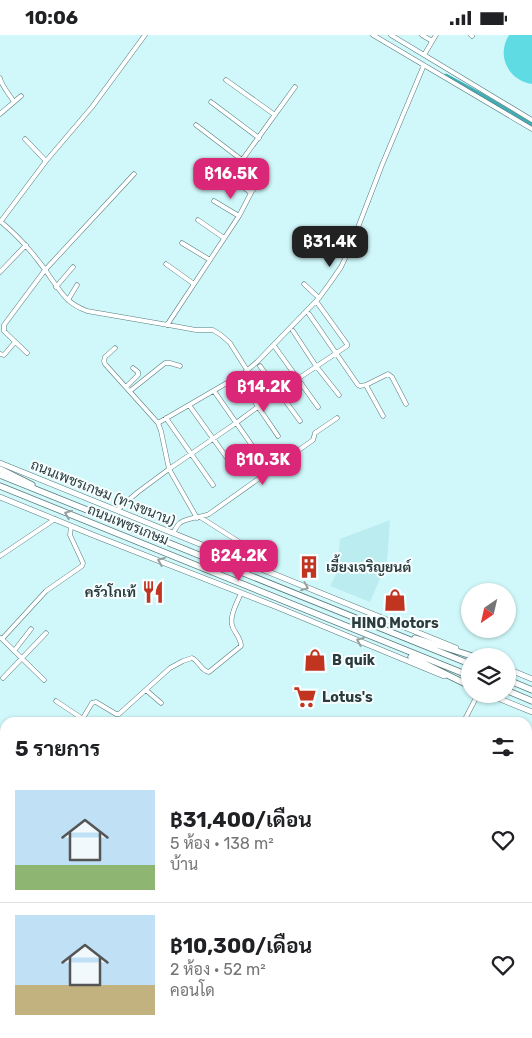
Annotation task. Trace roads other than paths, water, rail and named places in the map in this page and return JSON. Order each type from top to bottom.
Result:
[{"type":"highway","points":[[0,469],[36,487],[38,491]]},
{"type":"highway","name":"ถนนเพชรเกษม","points":[[0,475],[461,660]]},
{"type":"highway","name":"ถนนเพชรเกษม","points":[[0,486],[461,673]]},
{"type":"highway","points":[[377,627],[461,652]]},
{"type":"highway","points":[[373,638],[461,682]]},
{"type":"highway","points":[[516,683],[532,690]]},
{"type":"highway","points":[[516,694],[532,701]]},
{"type":"main road","name":"ถนนเพชรเกษม (ทางขนาน)","points":[[0,463],[461,651]]},
{"type":"main road","points":[[0,497],[461,682]]},
{"type":"main road","points":[[516,672],[532,679]]},
{"type":"main road","points":[[510,703],[532,712]]},
{"type":"street","points":[[145,35],[92,107],[46,161],[0,221],[26,245],[56,287],[68,300],[81,309],[167,325],[212,330],[230,343],[248,370]]},
{"type":"street","points":[[373,35],[532,129]]},
{"type":"street","points":[[391,35],[532,119]]},
{"type":"street","points":[[422,35],[432,41]]},
{"type":"street","points":[[424,55],[437,35]]},
{"type":"street","points":[[158,423],[248,370],[317,300],[341,267],[350,248],[424,65]]},
{"type":"street","points":[[0,78],[14,102]]},
{"type":"street","points":[[226,80],[275,115]]},
{"type":"street","points":[[251,193],[232,178],[232,174],[295,87]]},
{"type":"street","points":[[0,114],[21,95]]},
{"type":"street","points":[[211,102],[258,138]]},
{"type":"street","points":[[196,125],[242,160]]},
{"type":"street","points":[[25,139],[46,161]]},
{"type":"street","points":[[27,353],[4,331],[4,325],[45,270],[134,174]]},
{"type":"street","points":[[167,325],[239,216],[260,179]]},
{"type":"street","points":[[214,201],[239,216]]},
{"type":"street","points":[[198,220],[224,238]]},
{"type":"street","points":[[182,243],[210,261]]},
{"type":"street","points":[[0,272],[26,245]]},
{"type":"street","points":[[0,263],[4,267]]},
{"type":"street","points":[[166,264],[194,283]]},
{"type":"street","points":[[56,287],[73,267]]},
{"type":"street","points":[[117,510],[169,469],[236,423],[278,391],[335,352],[346,347],[347,344],[304,284]]},
{"type":"street","points":[[68,300],[77,285]]},
{"type":"street","points":[[309,314],[358,385],[366,385],[388,374],[392,377],[406,404]]},
{"type":"street","points":[[293,331],[316,366],[339,395]]},
{"type":"street","points":[[0,354],[4,355],[15,342]]},
{"type":"street","points":[[275,347],[318,407]]},
{"type":"street","points":[[115,348],[105,357],[105,364],[158,423],[162,431],[169,469],[198,517],[241,543],[238,559]]},
{"type":"street","points":[[130,391],[166,363],[180,366]]},
{"type":"street","points":[[260,366],[300,421]]},
{"type":"street","points":[[126,387],[138,375],[138,372],[133,368]]},
{"type":"street","points":[[240,380],[278,436]]},
{"type":"street","points":[[366,385],[383,416]]},
{"type":"street","points":[[214,391],[258,454]]},
{"type":"street","points":[[188,405],[232,465]]},
{"type":"street","points":[[173,533],[183,521],[209,514],[312,440],[315,433],[337,418]]},
{"type":"street","points":[[166,419],[213,485]]},
{"type":"street","points":[[0,555],[55,519]]},
{"type":"street","points":[[44,680],[1,638],[46,591],[82,566],[70,535],[71,526]]},
{"type":"street","points":[[84,717],[94,702],[118,714],[170,668],[183,661],[195,659],[204,671],[209,672],[242,646],[231,621],[241,593]]},
{"type":"street","points":[[14,651],[31,629]]},
{"type":"street","points":[[3,678],[46,633]]},
{"type":"street","points":[[146,690],[161,703]]},
{"type":"street","points":[[56,701],[81,717]]},
{"type":"street","points":[[465,717],[473,703]]},
{"type":"street","points":[[532,940],[532,948]]},
{"type":"waterway","points":[[446,76],[532,125]]},
{"type":"place","name":"เฮี้ยงเจริญยนต์","points":[[309,567]]},
{"type":"place","name":"ครัวโกเท้","points":[[153,592]]},
{"type":"place","name":"HINO Motors","points":[[395,600]]},
{"type":"place","name":"B quik","points":[[315,660]]},
{"type":"place","name":"Lotus's","points":[[305,697]]}]
